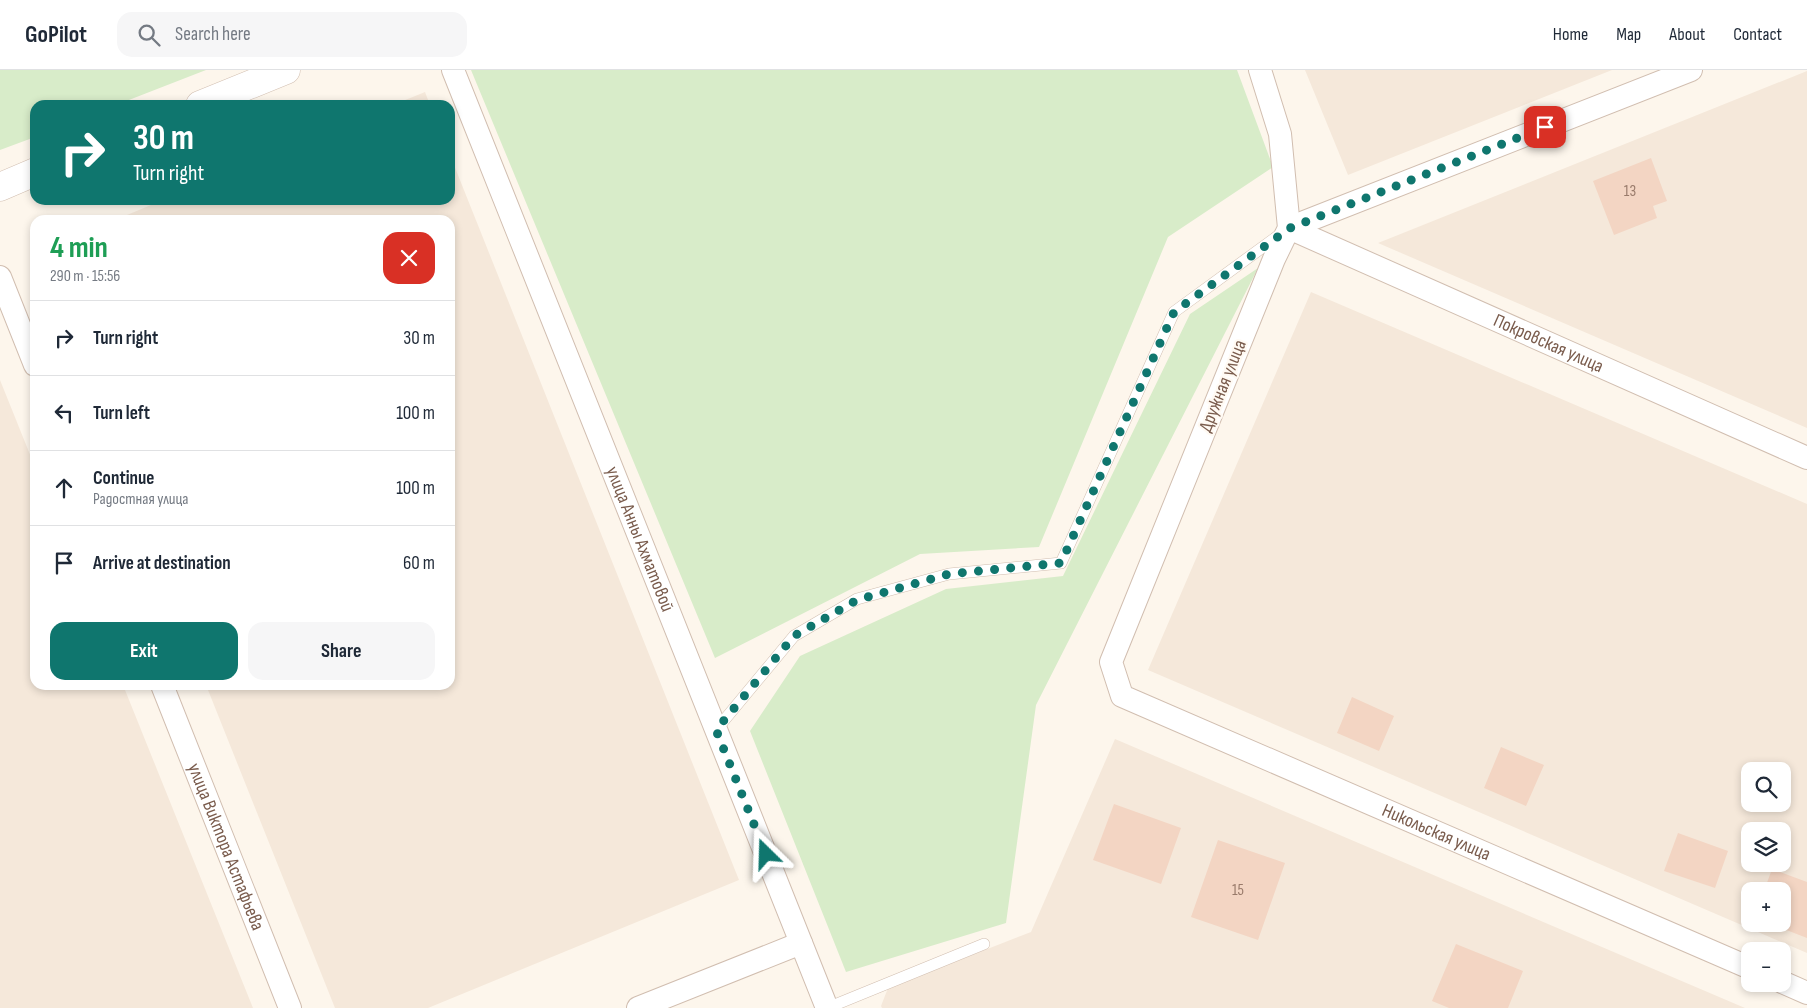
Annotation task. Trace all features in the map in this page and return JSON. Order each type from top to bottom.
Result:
[{"type":"street","points":[[212,100],[286,70]]},
{"type":"street","name":"улица Анны Ахматовой","points":[[453,70],[827,1008]]},
{"type":"street","points":[[1260,70],[1280,134],[1290,228],[1690,70]]},
{"type":"street","points":[[0,187],[30,174]]},
{"type":"street","name":"Покровская улица","points":[[1290,228],[1807,458]]},
{"type":"street","name":"Дружная улица","points":[[1122,696],[1111,662],[1274,259],[1290,228]]},
{"type":"street","points":[[0,277],[30,352]]},
{"type":"street","name":"улица Виктора Астафьева","points":[[164,690],[290,1008]]},
{"type":"street","name":"Никольская улица","points":[[1122,696],[1741,964]]},
{"type":"street","points":[[638,1008],[801,943]]},
{"type":"street","points":[[1791,986],[1807,993]]},
{"type":"lane","points":[[716,730],[794,636],[857,600],[949,574],[1061,563],[1174,312],[1290,228]]},
{"type":"lane","points":[[827,1008],[984,944]]},
{"type":"shaded area","points":[[1305,70],[1612,70],[1348,175]]},
{"type":"shaded area","points":[[1807,71],[1807,428],[1378,243]]},
{"type":"shaded area","points":[[425,92],[428,100],[405,100]]},
{"type":"shaded area","points":[[455,168],[739,880],[428,1008],[335,1008],[208,690],[455,690],[455,215],[127,215],[151,205],[455,205]]},
{"type":"shaded area","points":[[1311,292],[1807,504],[1807,953],[1791,946],[1791,942],[1781,942],[1758,932],[1791,932],[1791,882],[1741,882],[1741,925],[1148,670]]},
{"type":"shaded area","points":[[0,380],[30,455],[30,690],[125,690],[253,1008],[0,1008]]},
{"type":"shaded area","points":[[1115,739],[1745,1008],[882,1008],[881,1006],[888,988],[1031,932]]},
{"type":"green space","points":[[0,70],[206,70],[129,100],[30,100],[30,139],[0,150]]},
{"type":"green space","points":[[471,70],[1237,70],[1273,167],[1168,237],[1039,547],[920,554],[715,658]]},
{"type":"green space","points":[[1258,268],[1036,705],[1006,923],[846,972],[750,731],[800,656],[946,589],[1063,576],[1190,314]]},
{"type":"building","points":[[1651,158],[1667,201],[1653,206],[1657,218],[1614,235],[1593,181]]},
{"type":"building","points":[[1352,697],[1394,716],[1379,751],[1337,733]]},
{"type":"building","points":[[1501,747],[1544,765],[1526,806],[1484,788]]},
{"type":"building","points":[[1114,804],[1181,828],[1161,884],[1093,860]]},
{"type":"building","points":[[1678,833],[1728,851],[1715,888],[1664,871]]},
{"type":"building","points":[[1218,840],[1285,863],[1258,940],[1191,917]]},
{"type":"building","points":[[1771,872],[1780,872],[1807,882],[1807,938],[1791,932],[1791,882],[1767,882]]},
{"type":"building","points":[[1456,944],[1523,971],[1508,1008],[1449,1008],[1432,1001]]},
{"type":"route","points":[[766,854],[716,730],[794,636],[857,600],[912,584],[949,574],[1061,563],[1174,312],[1290,228],[1545,127]]}]
